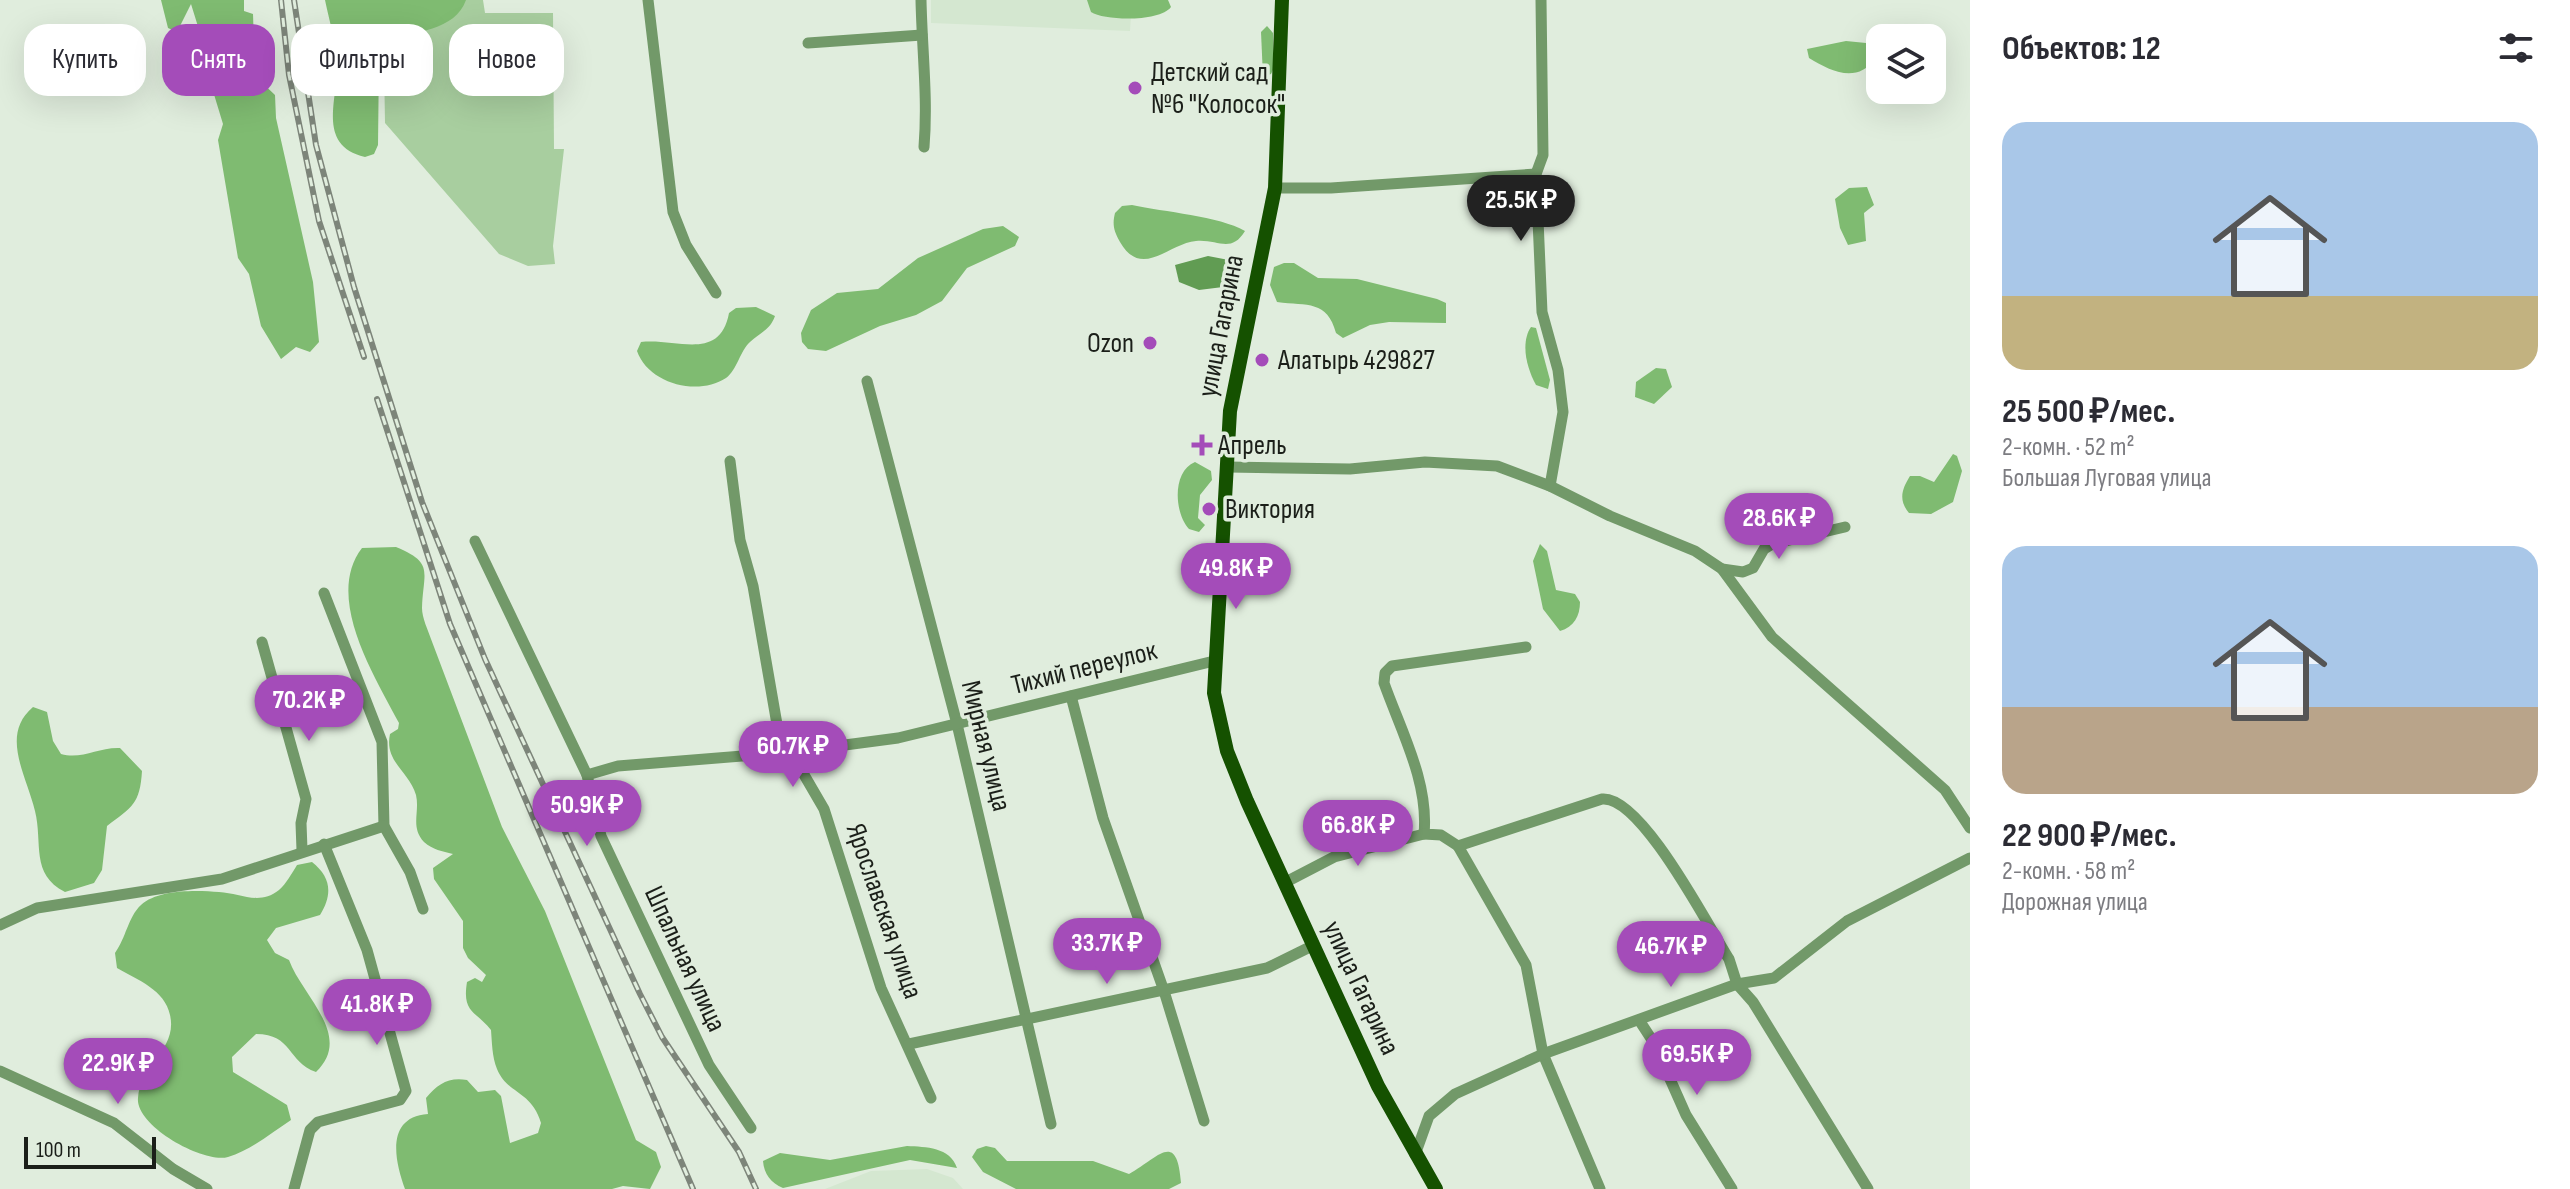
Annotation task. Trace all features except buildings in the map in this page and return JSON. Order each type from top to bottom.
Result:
[{"type":"main road","name":"улица Гагарина","points":[[1282,0],[1275,188],[1230,411],[1214,693],[1227,751],[1312,946],[1378,1086],[1436,1189]]},
{"type":"street","points":[[648,0],[673,212],[686,245],[716,293]]},
{"type":"street","points":[[921,0],[923,81],[928,97],[924,147]]},
{"type":"street","points":[[1541,0],[1543,155],[1536,174],[1542,312],[1563,393],[1561,433],[1550,486]]},
{"type":"street","points":[[808,43],[922,35]]},
{"type":"street","points":[[1275,188],[1331,188],[1536,174]]},
{"type":"street","name":"Мирная улица","points":[[867,381],[957,724],[1051,1124]]},
{"type":"street","name":"Ярославская улица","points":[[730,461],[740,540],[753,586],[778,730],[824,809],[881,988],[931,1098]]},
{"type":"street","points":[[1228,467],[1350,469],[1465,462],[1497,466],[1550,486],[1610,516],[1695,551],[1722,569],[1772,637],[1945,790],[1970,828]]},
{"type":"street","points":[[1722,569],[1743,572],[1753,568],[1764,549],[1772,544],[1845,527]]},
{"type":"street","name":"Шпальная улица","points":[[475,541],[587,775],[601,836],[709,1065],[751,1128]]},
{"type":"street","points":[[324,593],[382,742],[384,826],[410,872],[423,909]]},
{"type":"street","points":[[262,642],[306,799],[301,823],[302,850]]},
{"type":"street","points":[[1424,834],[1426,811],[1421,784],[1384,683],[1385,673],[1392,666],[1526,647]]},
{"type":"street","name":"Тихий переулок","points":[[587,775],[618,766],[792,752],[898,738],[1214,661]]},
{"type":"street","points":[[1071,696],[1103,818],[1164,991],[1204,1121]]},
{"type":"street","points":[[1458,846],[1602,799],[1612,798],[1624,804],[1646,826],[1729,959],[1737,984],[1753,1002],[1868,1189]]},
{"type":"street","points":[[0,925],[37,908],[222,879],[302,850],[384,826]]},
{"type":"street","points":[[1284,883],[1334,857],[1424,834],[1441,835],[1458,846],[1526,965],[1543,1054],[1600,1189]]},
{"type":"street","points":[[294,1189],[310,1130],[318,1122],[400,1100],[406,1091],[367,950],[324,844]]},
{"type":"street","points":[[1415,1155],[1429,1116],[1441,1104],[1543,1054],[1737,984],[1774,978],[1847,921],[1970,858]]},
{"type":"street","points":[[909,1044],[1267,968],[1312,946]]},
{"type":"street","points":[[1639,1020],[1654,1043],[1686,1115],[1732,1189]]},
{"type":"street","points":[[0,1071],[114,1123],[173,1169],[207,1189]]},
{"type":"shaded area","points":[[161,0],[244,0],[244,11],[253,14],[253,24],[197,24],[191,4],[181,24],[167,24]]},
{"type":"shaded area","points":[[325,0],[466,0],[453,18],[433,28],[433,24],[331,24]]},
{"type":"shaded area","points":[[383,0],[483,0],[485,13],[553,13],[553,24],[449,24],[449,96],[554,96],[554,149],[564,149],[553,246],[555,264],[528,266],[499,254],[385,123],[385,96],[433,96],[433,24],[383,24]]},
{"type":"shaded area","points":[[931,0],[1132,0],[1130,31],[931,23]]},
{"type":"shaded area","points":[[1087,0],[1168,0],[1171,7],[1145,18],[1108,17],[1091,12]]},
{"type":"shaded area","points":[[1267,26],[1273,33],[1273,70],[1263,77],[1261,32]]},
{"type":"shaded area","points":[[1846,41],[1866,43],[1866,68],[1853,73],[1835,71],[1809,58],[1807,49]]},
{"type":"shaded area","points":[[275,95],[276,118],[313,282],[319,342],[310,352],[296,347],[281,359],[261,326],[249,274],[238,258],[218,140],[223,124],[214,96]]},
{"type":"shaded area","points":[[335,96],[379,96],[378,145],[374,154],[365,157],[350,151],[340,142],[335,131]]},
{"type":"shaded area","points":[[1867,187],[1874,205],[1864,213],[1866,241],[1848,245],[1840,228],[1835,199],[1849,188]]},
{"type":"shaded area","points":[[1132,205],[1206,218],[1245,231],[1229,244],[1196,241],[1147,259],[1137,258],[1128,253],[1120,242],[1114,225],[1115,213],[1122,206]]},
{"type":"shaded area","points":[[1003,226],[1019,237],[1015,246],[967,268],[942,301],[916,315],[880,326],[826,351],[808,349],[802,342],[801,333],[811,310],[837,293],[878,289],[918,258],[983,229]]},
{"type":"shaded area","points":[[1208,256],[1234,261],[1230,278],[1223,287],[1199,290],[1179,282],[1175,265]]},
{"type":"shaded area","points":[[1294,263],[1318,278],[1357,279],[1437,299],[1446,303],[1446,323],[1389,322],[1370,325],[1343,338],[1336,333],[1322,310],[1277,302],[1270,285],[1274,267]]},
{"type":"shaded area","points":[[756,307],[775,316],[773,321],[750,342],[730,375],[714,384],[688,386],[662,379],[651,371],[637,351],[641,342],[707,343],[717,338],[729,313],[736,308]]},
{"type":"shaded area","points":[[1531,327],[1536,328],[1550,380],[1548,389],[1536,385],[1528,364],[1525,348]]},
{"type":"shaded area","points":[[1656,368],[1666,369],[1672,387],[1654,404],[1635,397],[1636,382]]},
{"type":"shaded area","points":[[1953,454],[1957,456],[1962,471],[1953,502],[1931,514],[1909,513],[1903,504],[1902,494],[1910,476],[1920,476],[1934,482]]},
{"type":"shaded area","points":[[1195,462],[1211,471],[1212,480],[1200,495],[1198,518],[1205,525],[1199,532],[1189,529],[1178,503],[1182,474]]},
{"type":"shaded area","points":[[1540,544],[1547,551],[1556,590],[1575,594],[1580,602],[1575,620],[1560,631],[1543,609],[1533,561]]},
{"type":"shaded area","points":[[396,547],[422,564],[424,620],[502,827],[545,911],[636,1140],[656,1152],[661,1167],[650,1189],[623,1186],[612,1189],[405,1189],[396,1153],[399,1131],[415,1117],[428,1114],[426,1098],[444,1083],[467,1080],[478,1092],[495,1090],[501,1096],[510,1143],[538,1133],[541,1123],[531,1104],[507,1084],[497,1069],[491,1030],[468,1006],[467,982],[475,978],[482,982],[486,975],[468,958],[463,948],[463,921],[434,879],[433,868],[453,854],[431,847],[417,831],[416,795],[394,759],[389,744],[390,734],[398,729],[399,723],[357,637],[348,590],[352,568],[362,548]]},
{"type":"shaded area","points":[[33,707],[47,712],[53,741],[61,754],[76,755],[120,748],[142,771],[137,798],[107,826],[102,870],[94,883],[65,892],[54,885],[42,867],[35,811],[18,756],[18,730]]},
{"type":"shaded area","points":[[312,862],[323,874],[328,886],[327,900],[320,915],[276,928],[267,940],[275,953],[289,960],[322,1016],[330,1044],[326,1058],[316,1072],[300,1062],[284,1043],[268,1035],[256,1034],[232,1057],[233,1072],[287,1105],[291,1120],[253,1146],[228,1157],[217,1158],[188,1149],[159,1131],[140,1109],[140,1087],[169,1038],[170,1015],[157,992],[117,968],[115,953],[133,915],[148,900],[167,893],[189,891],[264,897],[282,888],[297,865]]},
{"type":"shaded area","points":[[907,1146],[943,1152],[957,1168],[910,1160],[783,1188],[769,1178],[763,1161],[780,1153],[830,1160]]},
{"type":"shaded area","points":[[986,1146],[995,1148],[1007,1161],[1093,1161],[1129,1174],[1164,1152],[1170,1152],[1179,1166],[1181,1183],[1169,1189],[1016,1189],[983,1172],[972,1157],[977,1149]]},
{"type":"shaded area","points":[[927,1169],[953,1178],[963,1189],[825,1189],[871,1171]]},
{"type":"railway","points":[[281,0],[289,75],[319,221],[364,357]]},
{"type":"railway","points":[[294,0],[316,145],[354,287],[422,502],[485,659],[640,994],[662,1037],[739,1152],[756,1189]]},
{"type":"railway","points":[[377,399],[450,624],[693,1189]]},
{"type":"place","name":"Детский сад №6 \"Колосок\"","points":[[1135,88]]},
{"type":"place","name":"Ozon","points":[[1150,343]]},
{"type":"place","name":"Алатырь 429827","points":[[1262,360]]},
{"type":"place","name":"Апрель","points":[[1202,445]]},
{"type":"place","name":"Виктория","points":[[1209,509]]}]
